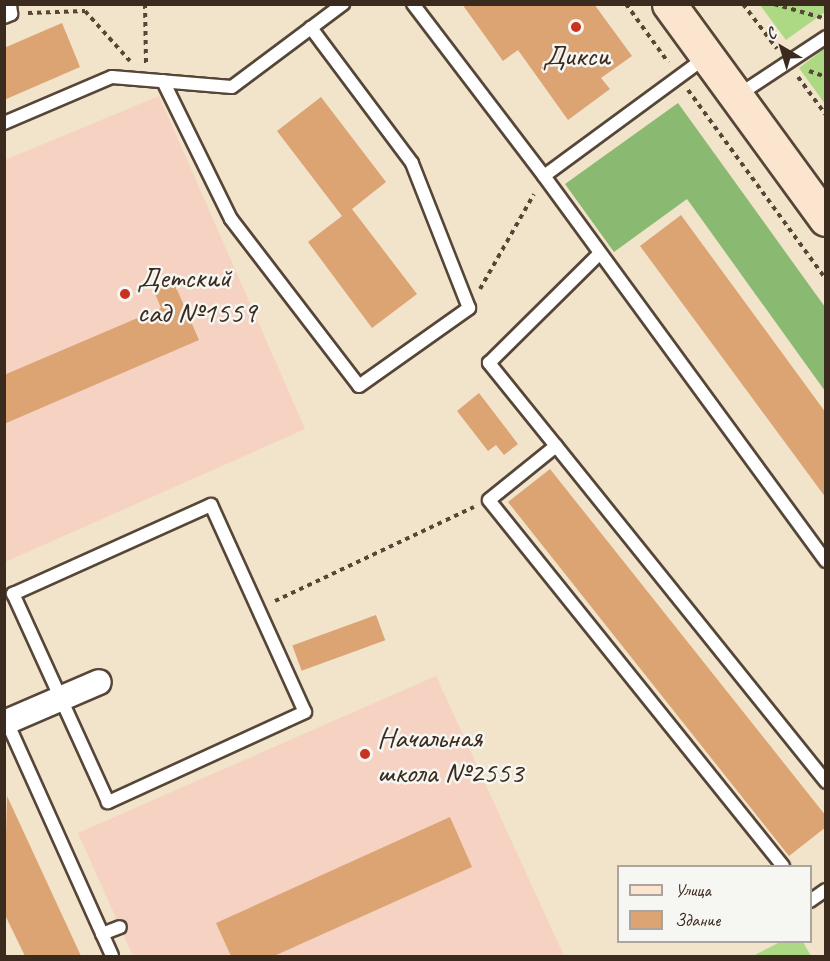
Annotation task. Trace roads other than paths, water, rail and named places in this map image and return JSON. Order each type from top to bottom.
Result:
[{"type":"street","points":[[669,4],[825,219]]},
{"type":"street","points":[[6,723],[99,682]]},
{"type":"lane","points":[[4,123],[112,77],[232,87],[343,4]]},
{"type":"lane","points":[[413,4],[544,176],[825,561]]},
{"type":"lane","points":[[163,81],[231,219],[359,386],[470,308],[412,163],[311,28]]},
{"type":"lane","points":[[736,96],[825,38]]},
{"type":"lane","points":[[544,176],[707,56]]},
{"type":"lane","points":[[600,253],[489,363],[825,782]]},
{"type":"lane","points":[[556,446],[489,501],[781,865]]},
{"type":"lane","points":[[211,505],[305,712],[108,802],[61,699],[13,594],[211,505]]},
{"type":"lane","points":[[6,723],[112,957]]},
{"type":"lane","points":[[812,900],[825,890]]},
{"type":"lane","points":[[102,934],[120,927]]},
{"type":"place","name":"Дикси","points":[[576,27]]},
{"type":"place","name":"Детский сад №1559","points":[[125,294]]},
{"type":"place","name":"Начальная школа №2553","points":[[365,754]]}]
